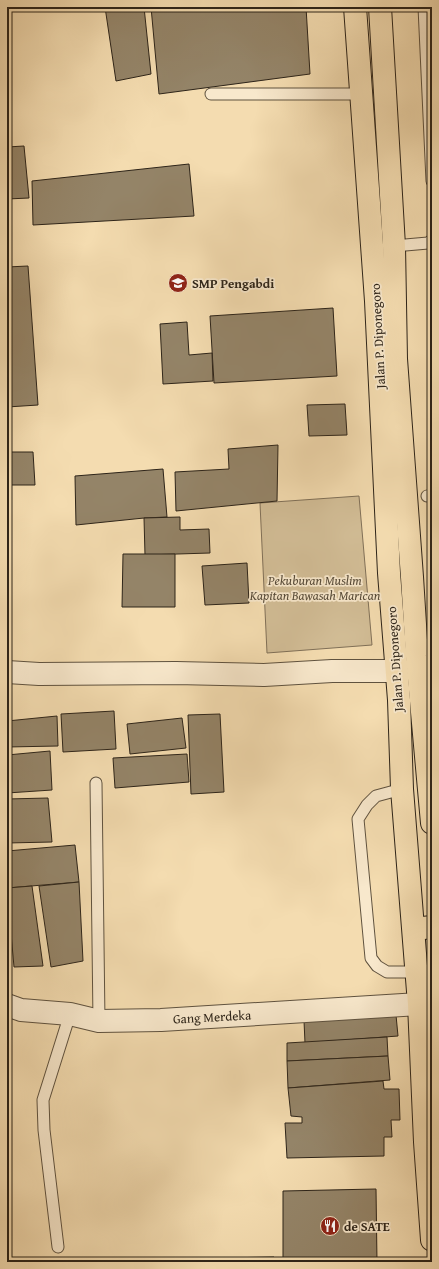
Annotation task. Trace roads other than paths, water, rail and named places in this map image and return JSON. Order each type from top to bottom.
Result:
[{"type":"main road","name":"Jalan P. Diponegoro","points":[[355,7],[376,301],[389,573],[399,700],[402,789],[423,928],[416,972],[432,1240]]},
{"type":"main road","name":"Jalan P. Diponegoro","points":[[380,7],[394,246],[396,359],[417,656],[432,823]]},
{"type":"street","points":[[7,672],[39,674],[176,673],[264,675],[332,671],[396,671]]},
{"type":"street","name":"Gang Merdeka","points":[[7,1005],[21,1010],[70,1014],[99,1021],[161,1020],[419,1004]]},
{"type":"lane","points":[[424,7],[432,181]]},
{"type":"lane","points":[[211,94],[362,94]]},
{"type":"lane","points":[[394,246],[428,243],[432,240]]},
{"type":"lane","points":[[96,783],[99,1021]]},
{"type":"lane","points":[[402,789],[376,796],[367,805],[358,819],[371,958],[377,966],[387,972],[416,972]]},
{"type":"lane","points":[[58,1247],[44,1130],[43,1100],[70,1014]]},
{"type":"place","name":"SMP Pengabdi","points":[[178,283]]},
{"type":"place","name":"de SATE","points":[[330,1226]]},
{"type":"park label","name":"Pekuburan Muslim Kapitan Bawasah Marican","points":[[315,588]]}]
